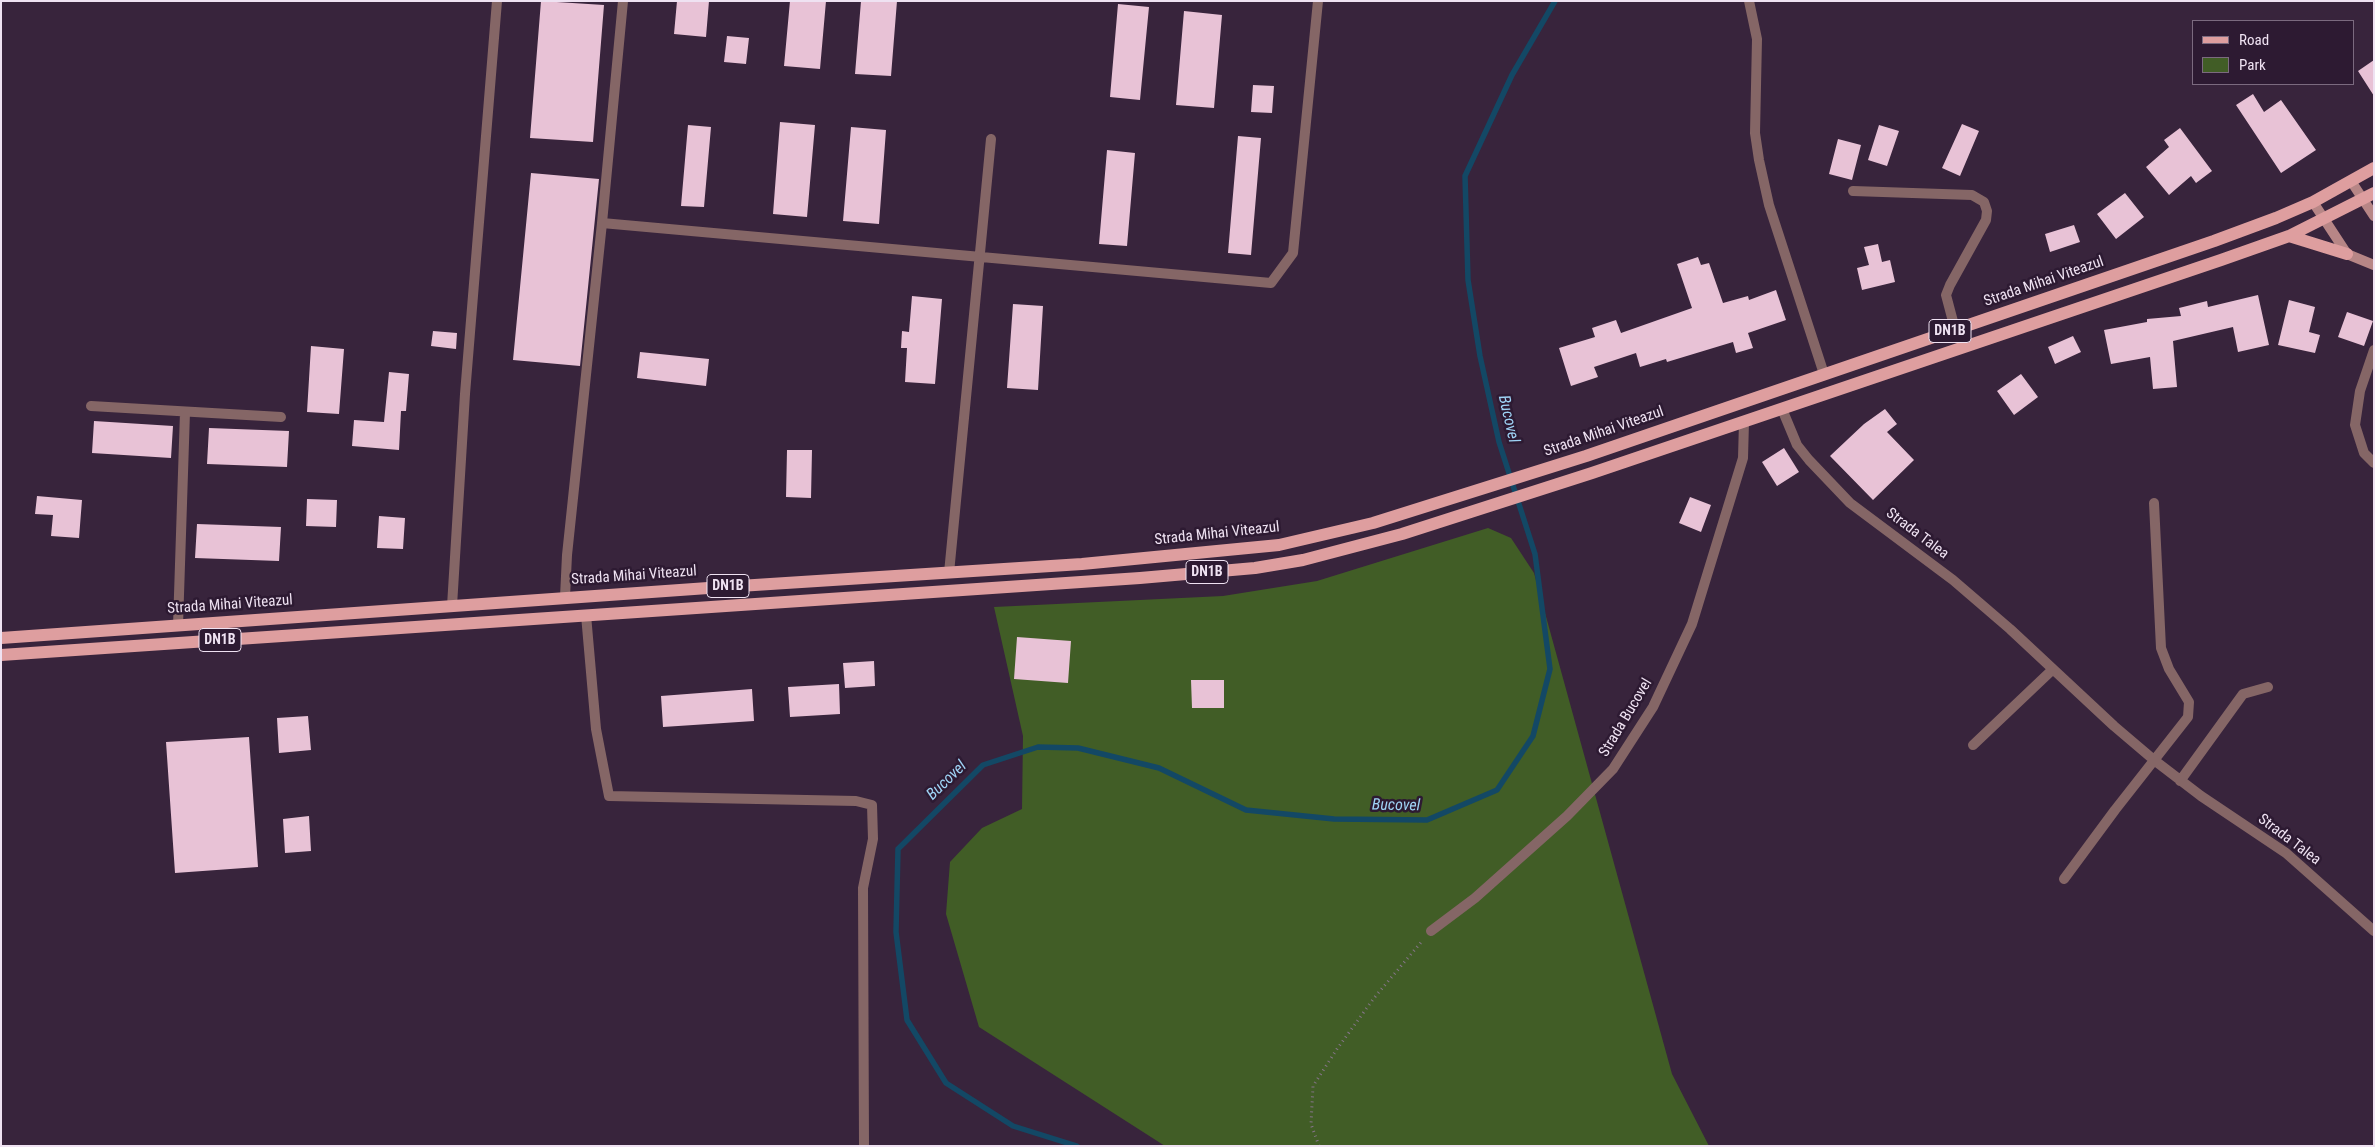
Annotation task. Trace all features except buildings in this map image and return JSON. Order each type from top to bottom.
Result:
[{"type":"main road","name":"Strada Mihai Viteazul","points":[[1,638],[565,597],[1092,563],[1279,545],[1373,523],[1586,456],[2214,241],[2313,202],[2374,168]]},
{"type":"main road","points":[[2351,181],[2368,196],[2374,216]]},
{"type":"main road","name":"DN1B","points":[[1,655],[1140,578],[1255,568],[1346,550],[1592,473],[2289,236],[2324,220],[2368,196]]},
{"type":"main road","points":[[2313,202],[2347,254]]},
{"type":"main road","points":[[2289,236],[2347,254],[2374,265]]},
{"type":"street","points":[[452,606],[466,394],[497,1]]},
{"type":"street","points":[[565,597],[567,555],[623,1]]},
{"type":"street","points":[[602,223],[1271,283],[1294,253],[1318,1]]},
{"type":"street","points":[[1749,1],[1756,39],[1755,133],[1759,160],[1769,205],[1824,374]]},
{"type":"street","points":[[949,573],[991,139]]},
{"type":"street","points":[[1853,191],[1972,195],[1984,202],[1987,211],[1986,220],[1946,295],[1955,329]]},
{"type":"street","points":[[2374,350],[2360,391],[2355,425],[2364,454],[2374,464]]},
{"type":"street","points":[[91,406],[281,418]]},
{"type":"street","name":"Strada Talea","points":[[1782,409],[1797,445],[1850,503],[1953,580],[2154,760],[2180,781],[2286,853],[2374,931]]},
{"type":"street","points":[[178,625],[185,412]]},
{"type":"street","name":"Strada Bucovel","points":[[1431,931],[1475,898],[1567,816],[1613,769],[1653,707],[1692,624],[1743,458],[1744,422]]},
{"type":"street","points":[[2064,879],[2188,717],[2189,702],[2169,669],[2161,648],[2154,503]]},
{"type":"street","points":[[586,615],[596,729],[609,796],[856,801],[872,805],[873,839],[863,888],[864,1146]]},
{"type":"street","points":[[1973,745],[2053,669]]},
{"type":"street","points":[[2180,781],[2243,694],[2268,687]]},
{"type":"path","points":[[1319,1146],[1311,1124],[1313,1086],[1374,998],[1431,931]]},
{"type":"green space","points":[[1488,528],[1511,538],[1534,573],[1672,1074],[1709,1146],[1165,1146],[979,1027],[946,914],[950,862],[982,828],[1022,809],[1023,736],[994,607],[1223,596],[1317,581]]},
{"type":"waterway","name":"Bucovel","points":[[1077,1146],[1013,1126],[946,1083],[907,1020],[896,932],[898,849],[983,765],[1038,747],[1078,748],[1159,768],[1246,810],[1334,819],[1427,820],[1497,790],[1533,736],[1550,669],[1535,554],[1499,442],[1480,356],[1468,280],[1465,176],[1512,75],[1555,1]]}]
